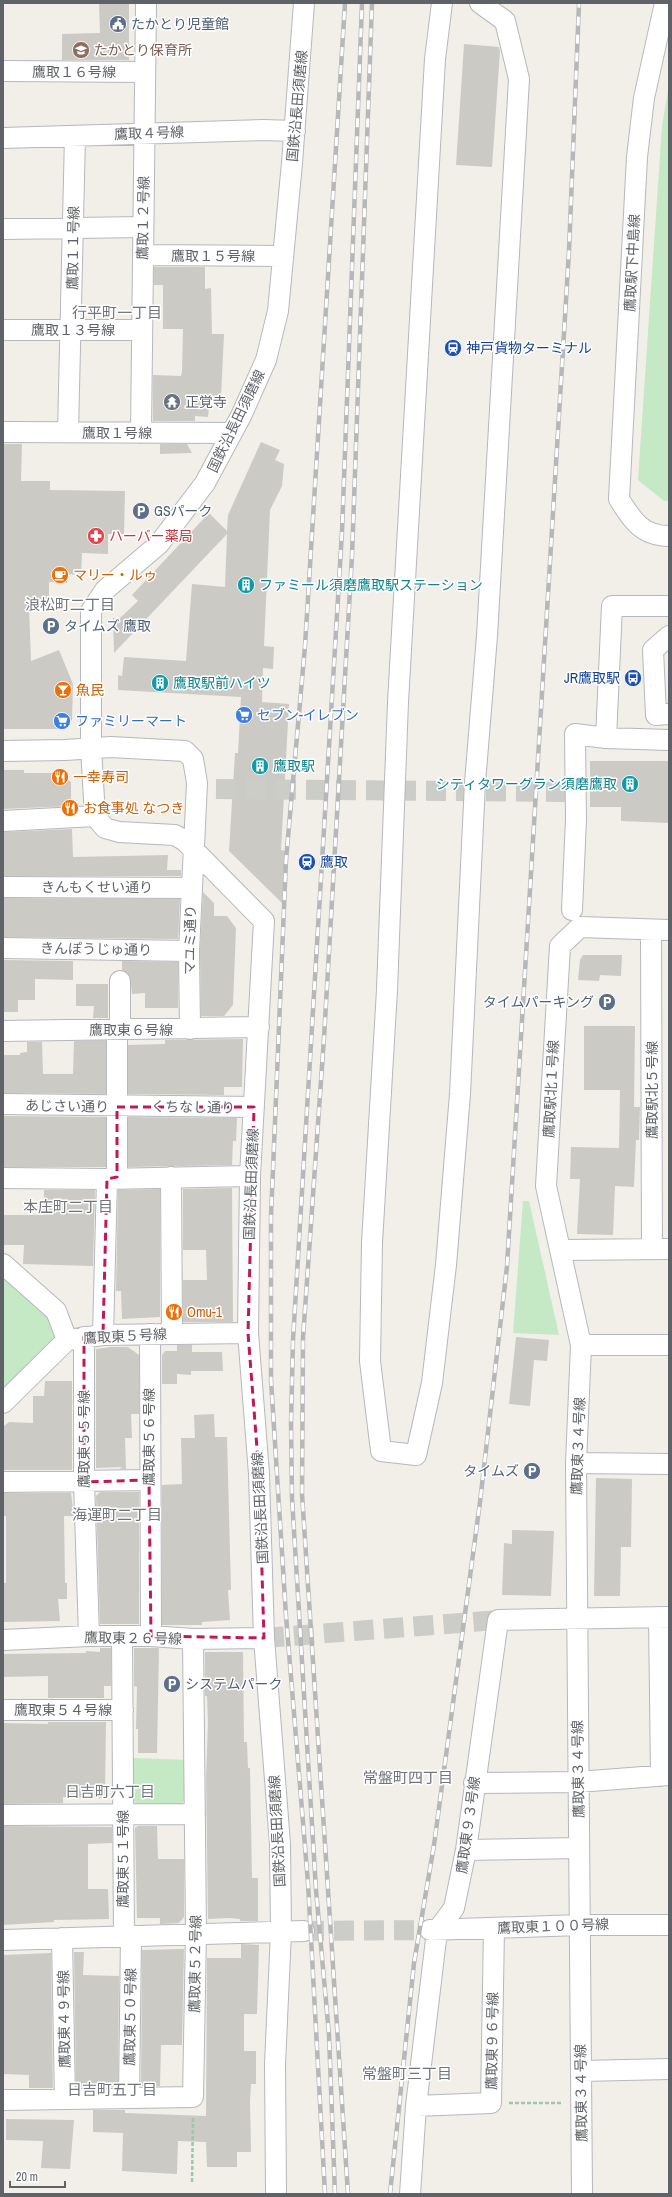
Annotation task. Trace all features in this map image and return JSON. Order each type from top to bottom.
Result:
[{"type":"street","name":"鷹取１２号線","points":[[141,433],[146,3]]},
{"type":"street","name":"国鉄沿長田須磨線","points":[[276,2194],[275,2064],[281,1932],[280,1844],[264,1638],[259,1474],[248,1333],[250,1176],[264,921],[185,841],[175,835],[119,832],[105,828],[94,816],[91,748],[91,610],[105,590],[159,544],[205,483],[232,433],[266,360],[278,311],[295,131],[304,3]]},
{"type":"street","points":[[442,3],[436,59],[399,686],[388,990],[372,1244],[370,1338],[370,1361],[381,1451],[416,1454],[432,1383],[446,1265],[460,1094],[475,783],[488,620],[519,79],[505,21],[480,3]]},
{"type":"street","name":"鷹取駅下中島線","points":[[665,3],[644,98],[637,165],[618,499],[633,522],[656,536],[669,536]]},
{"type":"street","name":"鷹取１６号線","points":[[3,72],[145,72]]},
{"type":"street","name":"鷹取４号線","points":[[3,138],[263,130],[295,131]]},
{"type":"street","name":"鷹取１１号線","points":[[68,432],[75,136]]},
{"type":"street","points":[[3,229],[143,227]]},
{"type":"street","name":"鷹取１５号線","points":[[143,255],[283,256]]},
{"type":"street","name":"鷹取１３号線","points":[[3,330],[142,330]]},
{"type":"street","name":"鷹取１号線","points":[[3,432],[232,433]]},
{"type":"street","points":[[606,738],[612,606],[669,606]]},
{"type":"street","points":[[669,636],[653,650],[656,715],[669,714]]},
{"type":"street","points":[[572,910],[571,792],[575,734],[606,738],[669,740]]},
{"type":"street","points":[[3,751],[91,748],[184,751],[193,759],[197,783],[194,851]]},
{"type":"street","points":[[3,821],[94,816]]},
{"type":"street","name":"マユミ通り","points":[[190,1029],[189,951],[194,851]]},
{"type":"street","name":"きんもくせい通り","points":[[3,887],[192,888]]},
{"type":"street","name":"鷹取駅北１号線","points":[[581,1345],[546,1186],[560,946],[580,927],[660,930]]},
{"type":"street","name":"鷹取駅北５号線","points":[[660,930],[660,1249]]},
{"type":"street","name":"きんぽうじゅ通り","points":[[3,948],[189,951]]},
{"type":"street","name":"鷹取東５５号線","points":[[89,1636],[84,1482],[85,1337],[124,1106],[118,1030],[120,981]]},
{"type":"street","name":"鷹取東６号線","points":[[3,1031],[259,1027]]},
{"type":"street","name":"あじさい通り","points":[[3,1104],[124,1106]]},
{"type":"street","name":"くちなし通り","points":[[124,1106],[254,1107]]},
{"type":"street","points":[[3,1178],[250,1176]]},
{"type":"street","points":[[171,1177],[172,1334]]},
{"type":"street","points":[[561,1250],[660,1249]]},
{"type":"street","points":[[3,1264],[85,1337]]},
{"type":"street","name":"鷹取東５号線","points":[[3,1403],[85,1337],[150,1334],[248,1333]]},
{"type":"street","name":"鷹取東５６号線","points":[[150,1334],[149,1480],[151,1636]]},
{"type":"street","points":[[581,1345],[669,1345]]},
{"type":"street","name":"鷹取東３４号線","points":[[581,1345],[576,1463],[576,1619],[582,2194]]},
{"type":"street","points":[[576,1463],[669,1464]]},
{"type":"street","points":[[3,1482],[149,1480]]},
{"type":"street","points":[[474,1783],[578,1782],[665,1775],[664,1617]]},
{"type":"street","name":"鷹取東９３号線","points":[[410,2194],[416,2106],[434,1930],[454,1908],[466,1850],[474,1783],[498,1620],[664,1617]]},
{"type":"street","name":"鷹取東２６号線","points":[[3,1640],[89,1636],[122,1638],[151,1636],[193,1639],[264,1638]]},
{"type":"street","name":"鷹取東５１号線","points":[[122,1638],[123,1815],[127,1936]]},
{"type":"street","name":"鷹取東５２号線","points":[[193,1639],[196,1933],[193,2097]]},
{"type":"street","name":"鷹取東５４号線","points":[[3,1710],[122,1710]]},
{"type":"street","points":[[3,1815],[195,1814]]},
{"type":"street","points":[[466,1850],[579,1848]]},
{"type":"street","name":"鷹取東１００号線","points":[[434,1930],[579,1925],[669,1925]]},
{"type":"street","name":"鷹取東９６号線","points":[[416,2106],[491,2103],[494,1928]]},
{"type":"street","points":[[3,1940],[196,1933],[304,1931]]},
{"type":"street","name":"鷹取東５０号線","points":[[127,1936],[129,2098]]},
{"type":"street","name":"鷹取東４９号線","points":[[62,1938],[65,2099]]},
{"type":"street","points":[[581,2071],[669,2069]]},
{"type":"street","points":[[3,2100],[193,2097]]},
{"type":"path","points":[[192,2182],[193,2097]]},
{"type":"path","points":[[491,2103],[581,2102]]},
{"type":"highlighted area","points":[[117,1107],[254,1107],[248,1333],[259,1474],[264,1638],[151,1636],[149,1480],[84,1482],[84,1337],[103,1335],[107,1179],[117,1177]]},
{"type":"green space","points":[[669,85],[669,501],[664,501],[638,480],[662,126]]},
{"type":"green space","points":[[523,1201],[529,1201],[559,1335],[513,1333]]},
{"type":"green space","points":[[3,1273],[52,1318],[56,1342],[3,1395]]},
{"type":"green space","points":[[132,1758],[189,1760],[188,1796],[181,1804],[140,1807],[131,1799]]},
{"type":"building","points":[[99,3],[129,3],[129,60],[62,60],[62,34],[100,33]]},
{"type":"building","points":[[464,44],[499,47],[500,51],[492,167],[456,165]]},
{"type":"building","points":[[154,267],[205,267],[205,289],[211,288],[212,334],[224,334],[221,397],[210,397],[208,417],[195,416],[195,421],[153,421],[153,375],[181,376],[183,329],[163,329],[163,285],[154,285]]},
{"type":"building","points":[[261,442],[280,450],[275,460],[284,464],[282,486],[270,510],[264,646],[274,647],[273,669],[263,668],[262,702],[289,704],[281,850],[285,851],[282,903],[229,851],[235,753],[238,753],[241,697],[118,690],[118,675],[122,676],[124,657],[186,661],[192,584],[225,587],[227,534],[114,653],[113,618],[120,618],[138,601],[132,595],[209,513],[227,531],[228,515]]},
{"type":"building","points":[[3,444],[22,444],[21,481],[50,481],[50,490],[125,491],[124,534],[108,534],[108,554],[82,553],[81,575],[67,574],[67,583],[49,582],[49,606],[29,606],[31,661],[59,650],[73,684],[72,720],[63,729],[3,729]]},
{"type":"building","points":[[160,444],[187,444],[192,453],[160,454]]},
{"type":"building","name":"シティタワーグラン須磨鷹取","points":[[590,761],[669,761],[669,823],[621,821],[621,807],[590,807]]},
{"type":"building","points":[[3,770],[24,770],[24,773],[60,773],[71,782],[71,806],[3,809]]},
{"type":"building","points":[[72,829],[73,857],[168,855],[167,870],[181,870],[181,876],[3,876],[3,832]]},
{"type":"building","points":[[203,892],[214,903],[214,916],[227,916],[236,928],[233,1005],[224,1016],[201,1016],[200,951]]},
{"type":"building","points":[[3,898],[180,899],[178,939],[3,937]]},
{"type":"building","points":[[583,955],[622,955],[621,976],[600,975],[599,981],[578,980],[580,960]]},
{"type":"building","points":[[3,960],[73,961],[73,980],[35,979],[35,1000],[18,1000],[18,1012],[3,1012]]},
{"type":"building","points":[[122,961],[178,962],[178,1008],[145,1008],[145,993],[132,994],[130,976],[122,970]]},
{"type":"building","points":[[76,984],[108,984],[108,1018],[93,1018],[94,1006],[76,1006]]},
{"type":"building","points":[[584,1026],[635,1026],[634,1107],[640,1107],[639,1140],[636,1140],[634,1187],[615,1186],[613,1235],[577,1234],[580,1179],[570,1179],[571,1147],[619,1148],[620,1090],[584,1090]]},
{"type":"building","points":[[243,1039],[242,1087],[224,1087],[224,1095],[128,1094],[128,1045],[165,1044],[165,1040]]},
{"type":"building","points":[[74,1041],[106,1041],[106,1094],[3,1093],[3,1055],[20,1055],[20,1053],[27,1052],[27,1042],[42,1042],[43,1074],[73,1074]]},
{"type":"building","points":[[3,1116],[106,1117],[106,1167],[3,1167]]},
{"type":"building","points":[[128,1117],[237,1118],[236,1141],[233,1141],[232,1165],[128,1167]]},
{"type":"building","points":[[232,1188],[233,1322],[183,1322],[183,1280],[207,1280],[206,1250],[183,1250],[183,1189]]},
{"type":"building","points":[[160,1189],[160,1317],[122,1319],[121,1291],[116,1291],[118,1190]]},
{"type":"building","points":[[44,1190],[95,1190],[93,1266],[23,1264],[24,1245],[3,1245],[3,1215],[44,1215]]},
{"type":"building","points":[[516,1337],[549,1340],[547,1361],[534,1360],[530,1406],[509,1404]]},
{"type":"building","points":[[177,1345],[192,1345],[192,1352],[222,1352],[223,1371],[191,1371],[191,1375],[177,1374],[177,1384],[162,1384],[162,1355],[165,1351],[177,1351]]},
{"type":"building","points":[[128,1347],[139,1355],[139,1414],[131,1414],[132,1438],[125,1438],[126,1469],[120,1469],[122,1467],[96,1468],[96,1349]]},
{"type":"building","points":[[45,1381],[72,1381],[72,1470],[3,1470],[3,1427],[9,1422],[33,1423],[33,1396],[44,1396]]},
{"type":"building","points":[[214,1414],[215,1437],[227,1437],[231,1590],[228,1590],[230,1620],[202,1622],[202,1625],[162,1625],[162,1485],[182,1484],[181,1438],[195,1438],[194,1415]]},
{"type":"building","points":[[596,1478],[632,1479],[631,1547],[621,1547],[620,1596],[594,1596]]},
{"type":"building","points":[[100,1492],[139,1492],[139,1624],[100,1624],[96,1496]]},
{"type":"building","points":[[3,1493],[71,1493],[74,1516],[64,1516],[65,1583],[67,1583],[67,1599],[58,1599],[60,1621],[3,1622],[3,1583],[6,1583],[6,1516],[3,1516]]},
{"type":"building","points":[[512,1530],[554,1531],[551,1596],[502,1595],[504,1543],[512,1544]]},
{"type":"building","points":[[100,1648],[111,1648],[111,1686],[104,1686],[104,1698],[48,1698],[48,1676],[3,1677],[3,1654],[86,1653],[86,1651],[100,1652]]},
{"type":"building","points":[[134,1648],[159,1648],[157,1753],[138,1753],[138,1729],[136,1729],[137,1687],[134,1686]]},
{"type":"building","points":[[205,1652],[243,1652],[244,1742],[247,1742],[248,1768],[250,1768],[252,1878],[258,1878],[258,1921],[240,1921],[240,1919],[230,1918],[208,1919],[206,1778],[208,1723],[207,1696],[205,1696]]},
{"type":"building","points":[[48,1722],[106,1722],[105,1798],[63,1797],[63,1803],[3,1804],[3,1723],[48,1724]]},
{"type":"building","points":[[3,1826],[112,1827],[112,1843],[88,1844],[88,1889],[108,1889],[109,1919],[54,1920],[54,1922],[3,1925]]},
{"type":"building","points":[[138,1826],[157,1826],[158,1859],[184,1859],[184,1917],[179,1923],[160,1924],[160,1918],[137,1918],[135,1828]]},
{"type":"building","points":[[241,1944],[259,1945],[257,2014],[244,2014],[244,2051],[256,2051],[256,2084],[251,2084],[250,2101],[251,2152],[237,2152],[237,2167],[207,2167],[206,2142],[178,2141],[177,2174],[122,2171],[123,2133],[93,2132],[93,2110],[125,2110],[125,2113],[206,2116],[207,1958],[241,1958]]},
{"type":"building","points":[[184,1949],[182,2045],[161,2045],[160,2086],[141,2086],[142,1950]]},
{"type":"building","points":[[74,1952],[84,1952],[83,1975],[119,1976],[118,2087],[76,2087]]},
{"type":"building","points":[[51,1953],[53,2088],[29,2088],[29,2075],[3,2074],[3,1955]]},
{"type":"building","points":[[6,2119],[74,2120],[70,2169],[41,2168],[43,2141],[6,2140]]},
{"type":"tunnel","points":[[216,789],[566,792]]},
{"type":"tunnel","points":[[264,1638],[498,1620]]},
{"type":"tunnel","points":[[304,1931],[430,1930]]},
{"type":"railway","points":[[325,2194],[308,1883],[286,1616],[271,1380],[271,1217],[286,860],[305,646],[345,3]]},
{"type":"railway","points":[[335,2194],[329,2035],[316,1890],[292,1498],[291,1423],[293,1340],[342,532],[362,3]]},
{"type":"railway","points":[[348,2194],[302,1494],[303,1338],[324,1038],[352,556],[372,3]]},
{"type":"railway","points":[[390,2194],[414,1963],[434,1845],[480,1502],[507,1266],[569,251],[579,3]]},
{"type":"place","name":"たかとり児童館","points":[[118,24]]},
{"type":"place","name":"たかとり保育所","points":[[81,50]]},
{"type":"place","name":"神戸貨物ターミナル","points":[[453,348]]},
{"type":"place","name":"正覚寺","points":[[172,402]]},
{"type":"place","name":"GSパーク","points":[[141,511]]},
{"type":"place","name":"ハーバー薬局","points":[[96,536]]},
{"type":"place","name":"マリー・ルゥ","points":[[60,575]]},
{"type":"place","name":"ファミール須磨鷹取駅ステーション","points":[[246,585]]},
{"type":"place","name":"タイムズ 鷹取","points":[[51,626]]},
{"type":"place","name":"JR鷹取駅","points":[[633,678]]},
{"type":"place","name":"鷹取駅前ハイツ","points":[[160,683]]},
{"type":"place","name":"魚民","points":[[63,690]]},
{"type":"place","name":"セブン-イレブン","points":[[244,715]]},
{"type":"place","name":"ファミリーマート","points":[[62,721]]},
{"type":"place","name":"鷹取駅","points":[[260,766]]},
{"type":"place","name":"一幸寿司","points":[[60,777]]},
{"type":"place","name":"シティタワーグラン須磨鷹取","points":[[630,784]]},
{"type":"place","name":"お食事処 なつき","points":[[70,808]]},
{"type":"place","name":"鷹取","points":[[307,862]]},
{"type":"place","name":"タイムパーキング","points":[[607,1002]]},
{"type":"place","name":"Omu-1","points":[[174,1312]]},
{"type":"place","name":"タイムズ","points":[[532,1471]]},
{"type":"place","name":"システムパーク","points":[[172,1684]]},
{"type":"district","name":"行平町一丁目","points":[[117,312]]},
{"type":"district","name":"浪松町二丁目","points":[[70,604]]},
{"type":"district","name":"本庄町二丁目","points":[[68,1206]]},
{"type":"district","name":"海運町二丁目","points":[[117,1514]]},
{"type":"district","name":"常盤町四丁目","points":[[408,1777]]},
{"type":"district","name":"日吉町六丁目","points":[[110,1791]]},
{"type":"district","name":"常盤町三丁目","points":[[407,2073]]},
{"type":"district","name":"日吉町五丁目","points":[[112,2089]]}]
